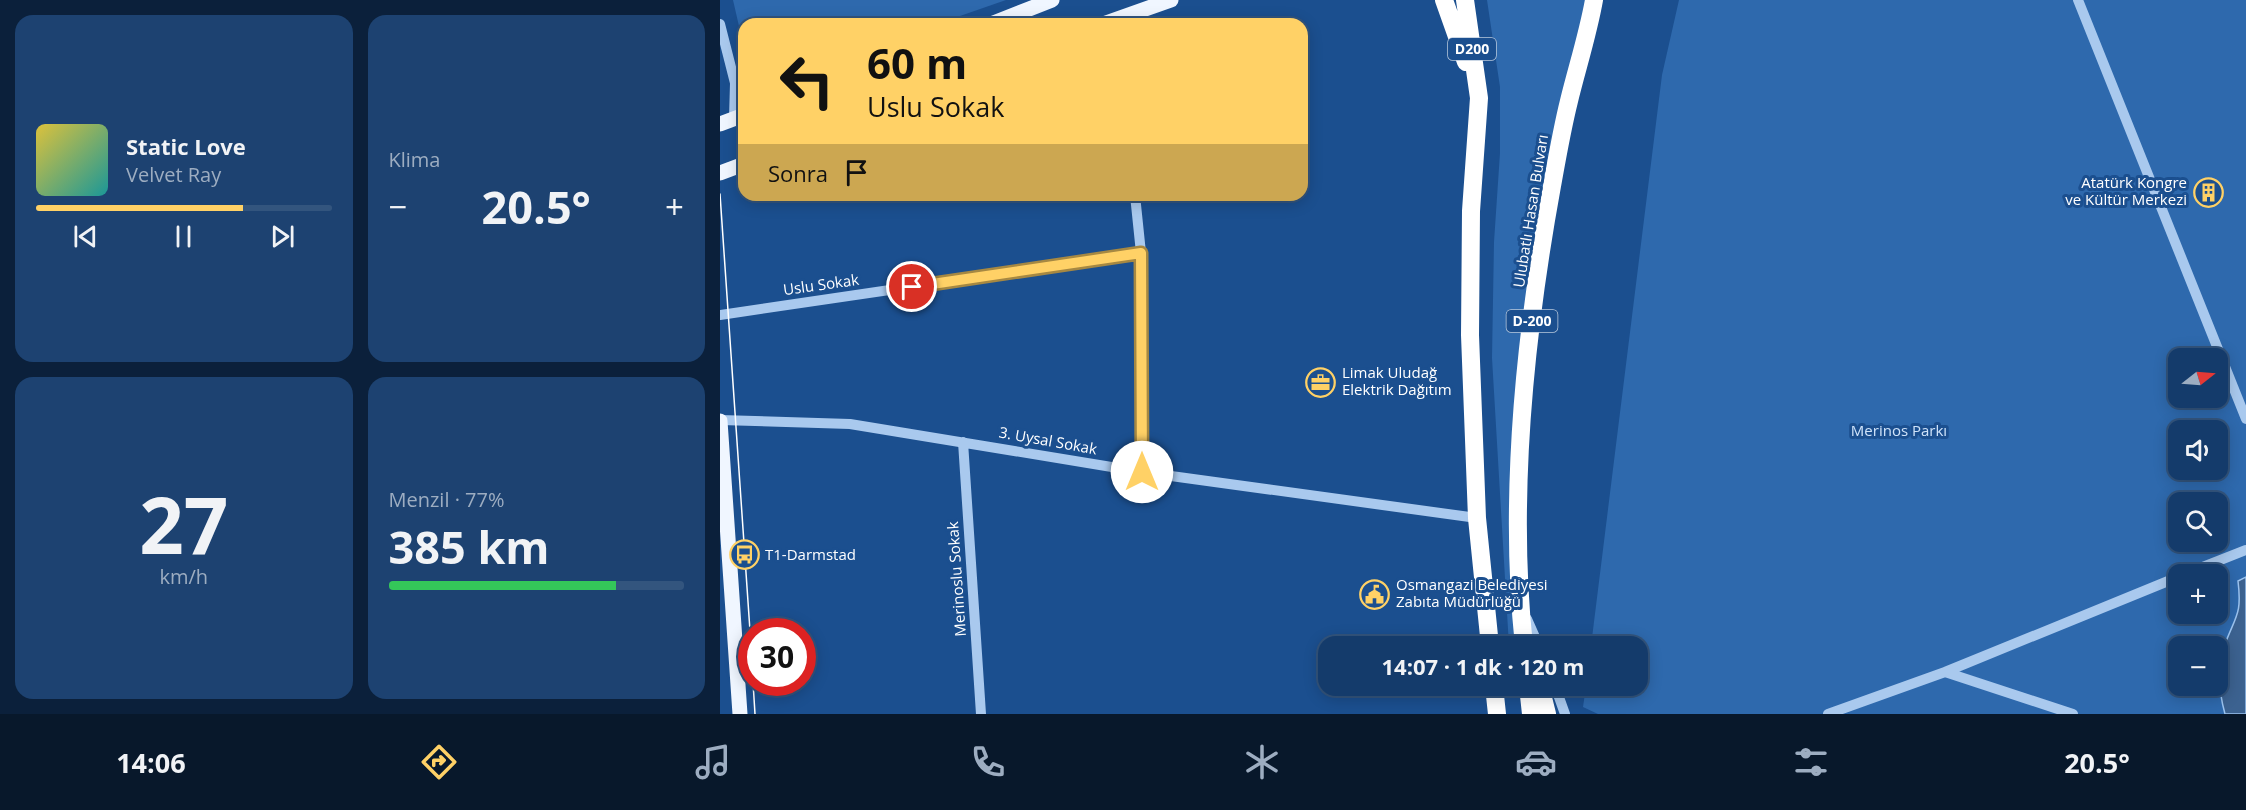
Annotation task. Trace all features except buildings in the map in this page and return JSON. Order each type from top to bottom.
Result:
[{"type":"highway","points":[[1444,0],[1479,98],[1471,211],[1470,335],[1477,518],[1489,636]]},
{"type":"highway","name":"D200","points":[[1465,0],[1479,98]]},
{"type":"highway","name":"Ulubatlı Hasan Bulvarı","points":[[1523,636],[1519,601],[1519,455],[1529,337],[1551,187],[1594,0]]},
{"type":"highway","points":[[1519,601],[1528,636]]},
{"type":"highway","points":[[1529,696],[1532,714]]},
{"type":"highway","points":[[1542,696],[1547,714]]},
{"type":"main road","points":[[1006,18],[1052,0]]},
{"type":"main road","points":[[1124,18],[1171,0]]},
{"type":"main road","points":[[1434,0],[1439,6],[1479,98]]},
{"type":"main road","points":[[720,173],[738,166]]},
{"type":"main road","points":[[720,420],[740,714]]},
{"type":"street","points":[[2078,0],[2246,419]]},
{"type":"street","points":[[720,24],[735,84],[733,119]]},
{"type":"street","points":[[1136,201],[1141,253],[1142,472]]},
{"type":"street","name":"Uslu Sokak","points":[[720,315],[1141,253]]},
{"type":"street","name":"3. Uysal Sokak","points":[[720,420],[850,424],[1142,472],[1477,518]]},
{"type":"street","name":"Merinoslu Sokak","points":[[963,442],[981,714]]},
{"type":"street","points":[[2210,564],[2246,550]]},
{"type":"street","points":[[1828,714],[1945,672],[2168,581]]},
{"type":"street","points":[[1519,601],[1535,636]]},
{"type":"street","points":[[1945,672],[2073,714]]},
{"type":"street","points":[[1559,696],[1565,714]]},
{"type":"green space","points":[[733,0],[1006,0],[954,18],[738,18],[738,22]]},
{"type":"green space","points":[[1487,0],[1590,0],[1530,289],[1518,636],[1508,636],[1492,358],[1494,242],[1500,153],[1500,87]]},
{"type":"green space","name":"Merinos Parkı","points":[[1679,0],[2246,0],[2246,714],[1598,714],[1583,707],[1585,696],[1648,696],[1648,636],[1592,636],[1662,75]]},
{"type":"shaded area","points":[[2246,577],[2246,714],[2225,714],[2221,696],[2228,696],[2228,637],[2239,608],[2238,581]]},
{"type":"tram line","points":[[720,194],[749,618]]},
{"type":"tram line","points":[[754,696],[755,714]]},
{"type":"place","name":"Atatürk Kongre ve Kültür Merkezi","points":[[2208,192]]},
{"type":"place","name":"Limak Uludağ Elektrik Dağıtım","points":[[1321,382]]},
{"type":"place","name":"T1-Darmstad","points":[[744,555]]},
{"type":"place","name":"Osmangazi Belediyesi Zabıta Müdürlüğü","points":[[1375,594]]},
{"type":"route","points":[[912,287],[1141,253],[1142,472]]}]
